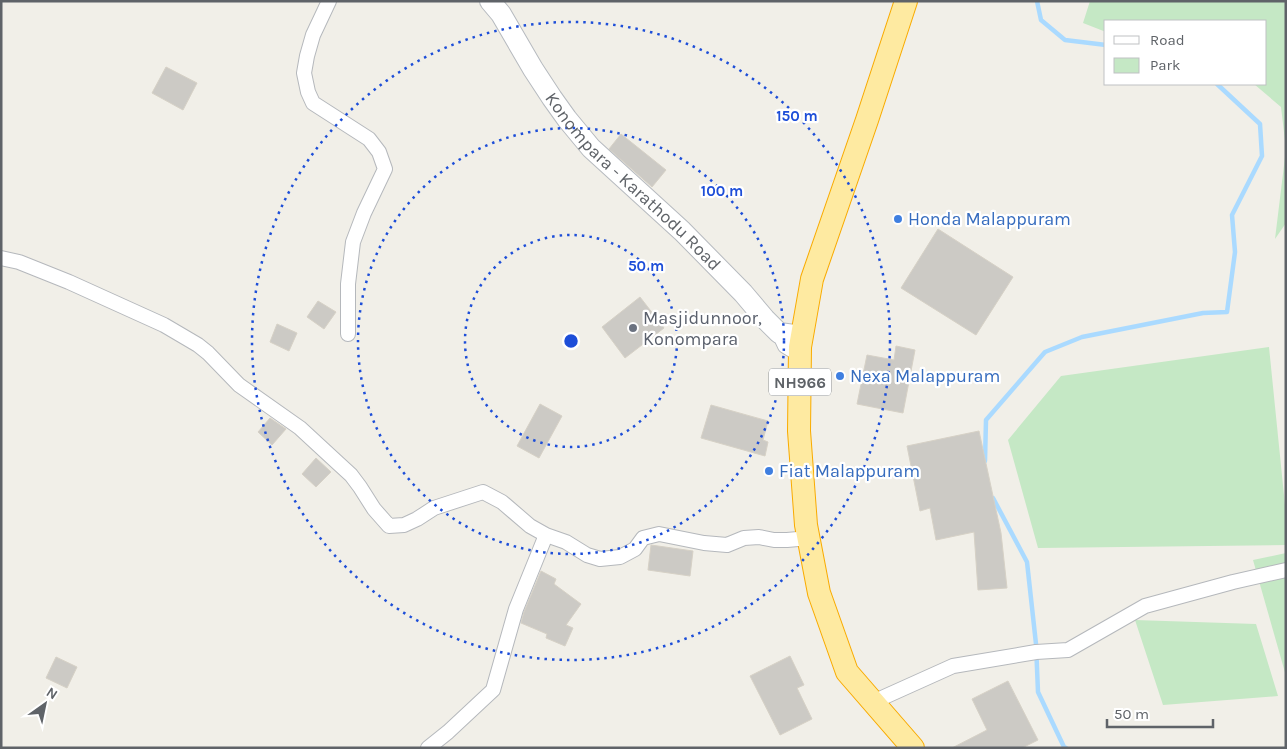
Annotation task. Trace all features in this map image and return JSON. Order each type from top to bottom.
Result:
[{"type":"highway","name":"NH966","points":[[906,1],[812,279],[801,346],[799,430],[806,525],[819,593],[847,672],[913,748]]},
{"type":"main road","name":"Konompara - Karathodu Road","points":[[490,1],[501,14],[567,120],[591,148],[707,256],[765,319],[779,332],[801,346]]},
{"type":"street","points":[[329,1],[312,35],[307,56],[304,73],[308,92],[313,103],[369,139],[379,152],[384,169],[353,242],[348,284],[348,334]]},
{"type":"street","points":[[1,258],[19,262],[69,282],[164,325],[198,345],[208,352],[239,385],[300,428],[339,464],[356,481],[374,509],[389,526],[404,525],[434,508],[483,492],[502,502],[530,526],[546,535],[566,542],[587,556],[600,559],[620,557],[635,549],[643,538],[658,534],[727,545],[744,538],[759,537],[774,540],[809,538]]},
{"type":"street","points":[[428,748],[493,690],[516,608],[546,535]]},
{"type":"street","points":[[873,702],[954,666],[1036,652],[1068,650],[1145,606],[1286,570]]},
{"type":"green space","points":[[1090,1],[1286,1],[1286,149],[1281,107],[1255,85],[1267,85],[1267,20],[1104,20],[1104,31],[1083,23]]},
{"type":"green space","points":[[1286,149],[1286,223],[1275,239]]},
{"type":"green space","points":[[1269,347],[1286,515],[1286,545],[1038,548],[1008,440],[1061,376]]},
{"type":"green space","points":[[1286,553],[1286,676],[1253,560]]},
{"type":"green space","points":[[1135,620],[1256,624],[1278,696],[1163,705]]},
{"type":"building","points":[[166,67],[197,83],[183,110],[152,93]]},
{"type":"building","points":[[621,134],[666,170],[652,187],[609,149]]},
{"type":"building","points":[[938,229],[1013,277],[976,335],[901,288]]},
{"type":"building","name":"Masjidunnoor, Konompara","points":[[640,297],[664,328],[625,358],[602,327]]},
{"type":"building","points":[[318,301],[336,312],[324,329],[307,317]]},
{"type":"building","points":[[277,324],[297,333],[289,351],[270,342]]},
{"type":"building","points":[[896,346],[915,350],[903,413],[857,404],[867,355],[894,360]]},
{"type":"building","points":[[540,404],[562,416],[539,458],[517,446]]},
{"type":"building","points":[[711,405],[768,421],[763,440],[768,442],[765,456],[701,438]]},
{"type":"building","points":[[270,418],[286,429],[272,445],[258,432]]},
{"type":"building","points":[[979,431],[1001,533],[1007,588],[978,590],[974,532],[936,540],[930,508],[920,511],[907,446]]},
{"type":"building","points":[[316,458],[331,472],[316,487],[302,474]]},
{"type":"building","points":[[651,545],[693,551],[690,576],[648,570]]},
{"type":"building","points":[[541,571],[556,579],[554,584],[581,604],[566,625],[573,628],[565,646],[546,638],[547,634],[521,623]]},
{"type":"building","points":[[790,656],[804,685],[797,688],[812,719],[780,735],[750,676]]},
{"type":"building","points":[[56,657],[77,667],[67,688],[46,678]]},
{"type":"building","points":[[1008,681],[1038,740],[1022,748],[952,748],[987,730],[972,699]]},
{"type":"waterway","points":[[1037,1],[1041,20],[1065,40],[1104,45]]},
{"type":"waterway","points":[[985,461],[986,420],[1045,352],[1082,337],[1203,313],[1227,312],[1235,252],[1232,215],[1262,156],[1260,124],[1218,85]]},
{"type":"waterway","points":[[993,498],[1027,562],[1036,644],[1038,692],[1066,748]]},
{"type":"place","name":"Honda Malappuram","points":[[898,219]]},
{"type":"place","name":"Masjidunnoor, Konompara","points":[[633,328]]},
{"type":"place","name":"Nexa Malappuram","points":[[840,376]]},
{"type":"place","name":"Fiat Malappuram","points":[[769,471]]}]
